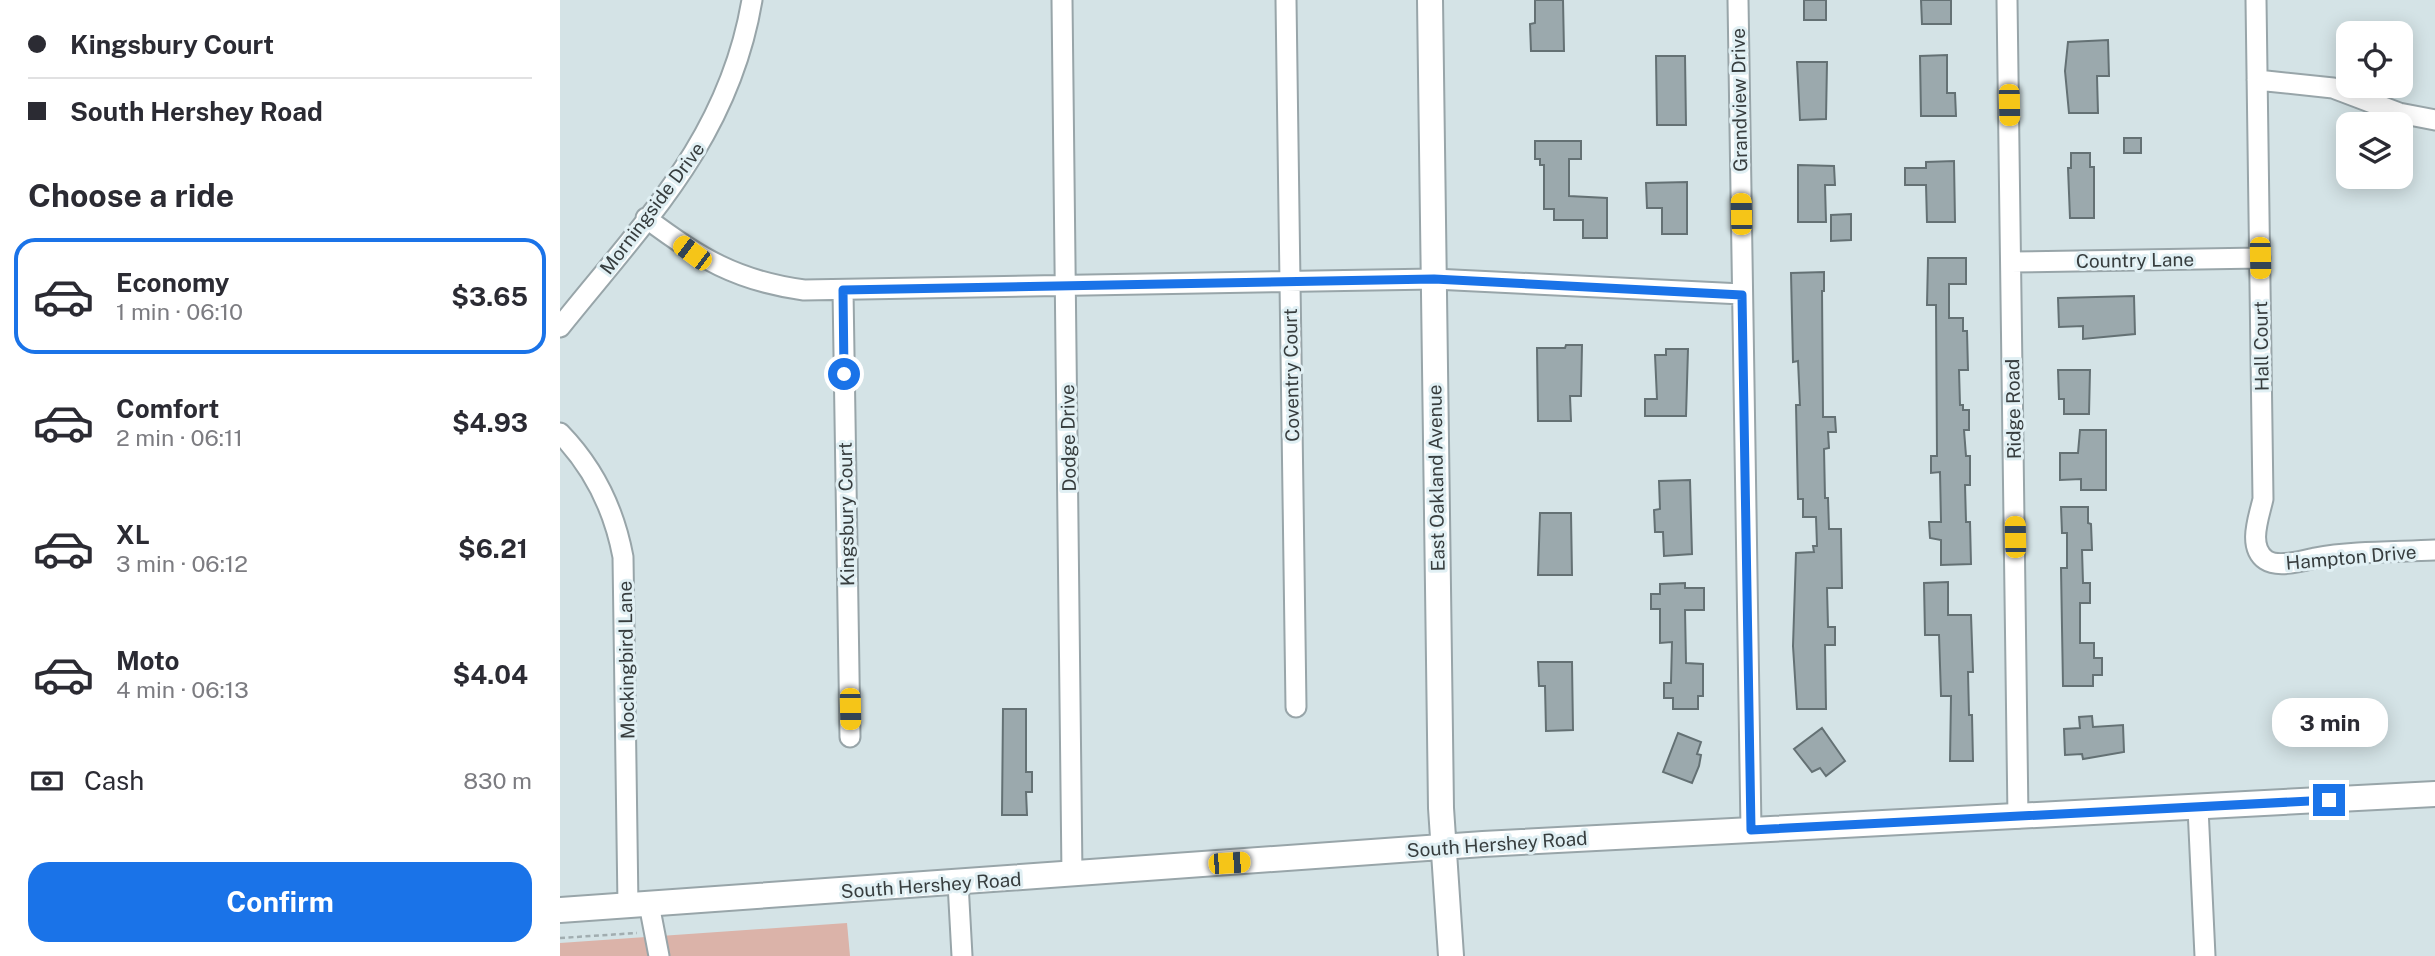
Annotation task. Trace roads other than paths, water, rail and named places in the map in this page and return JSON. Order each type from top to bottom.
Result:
[{"type":"main road","name":"East Oakland Avenue","points":[[1430,0],[1443,848],[1451,956]]},
{"type":"main road","name":"South Hershey Road","points":[[560,910],[1443,848],[2435,794]]},
{"type":"street","name":"Morningside Drive","points":[[560,327],[686,167],[719,111],[742,50],[752,0]]},
{"type":"street","name":"Dodge Drive","points":[[1062,0],[1072,875]]},
{"type":"street","name":"Coventry Court","points":[[1286,0],[1296,707]]},
{"type":"street","name":"Grandview Drive","points":[[1738,0],[1751,830]]},
{"type":"street","name":"Ridge Road","points":[[2007,0],[2018,818]]},
{"type":"street","name":"Hall Court","points":[[2256,0],[2263,499],[2255,538],[2260,554],[2268,562]]},
{"type":"street","points":[[2257,80],[2333,88],[2399,113],[2435,120]]},
{"type":"street","points":[[646,218],[692,253],[740,276],[782,287],[843,290],[1434,279],[1742,295]]},
{"type":"street","name":"Country Lane","points":[[2011,262],[2260,258]]},
{"type":"street","name":"Kingsbury Court","points":[[843,290],[850,737]]},
{"type":"street","name":"Mockingbird Lane","points":[[560,433],[599,485],[612,513],[623,557],[639,905],[655,932],[659,956]]},
{"type":"street","name":"Hampton Drive","points":[[2268,562],[2435,550]]},
{"type":"street","points":[[2198,808],[2205,956]]},
{"type":"street","points":[[958,883],[962,956]]}]
